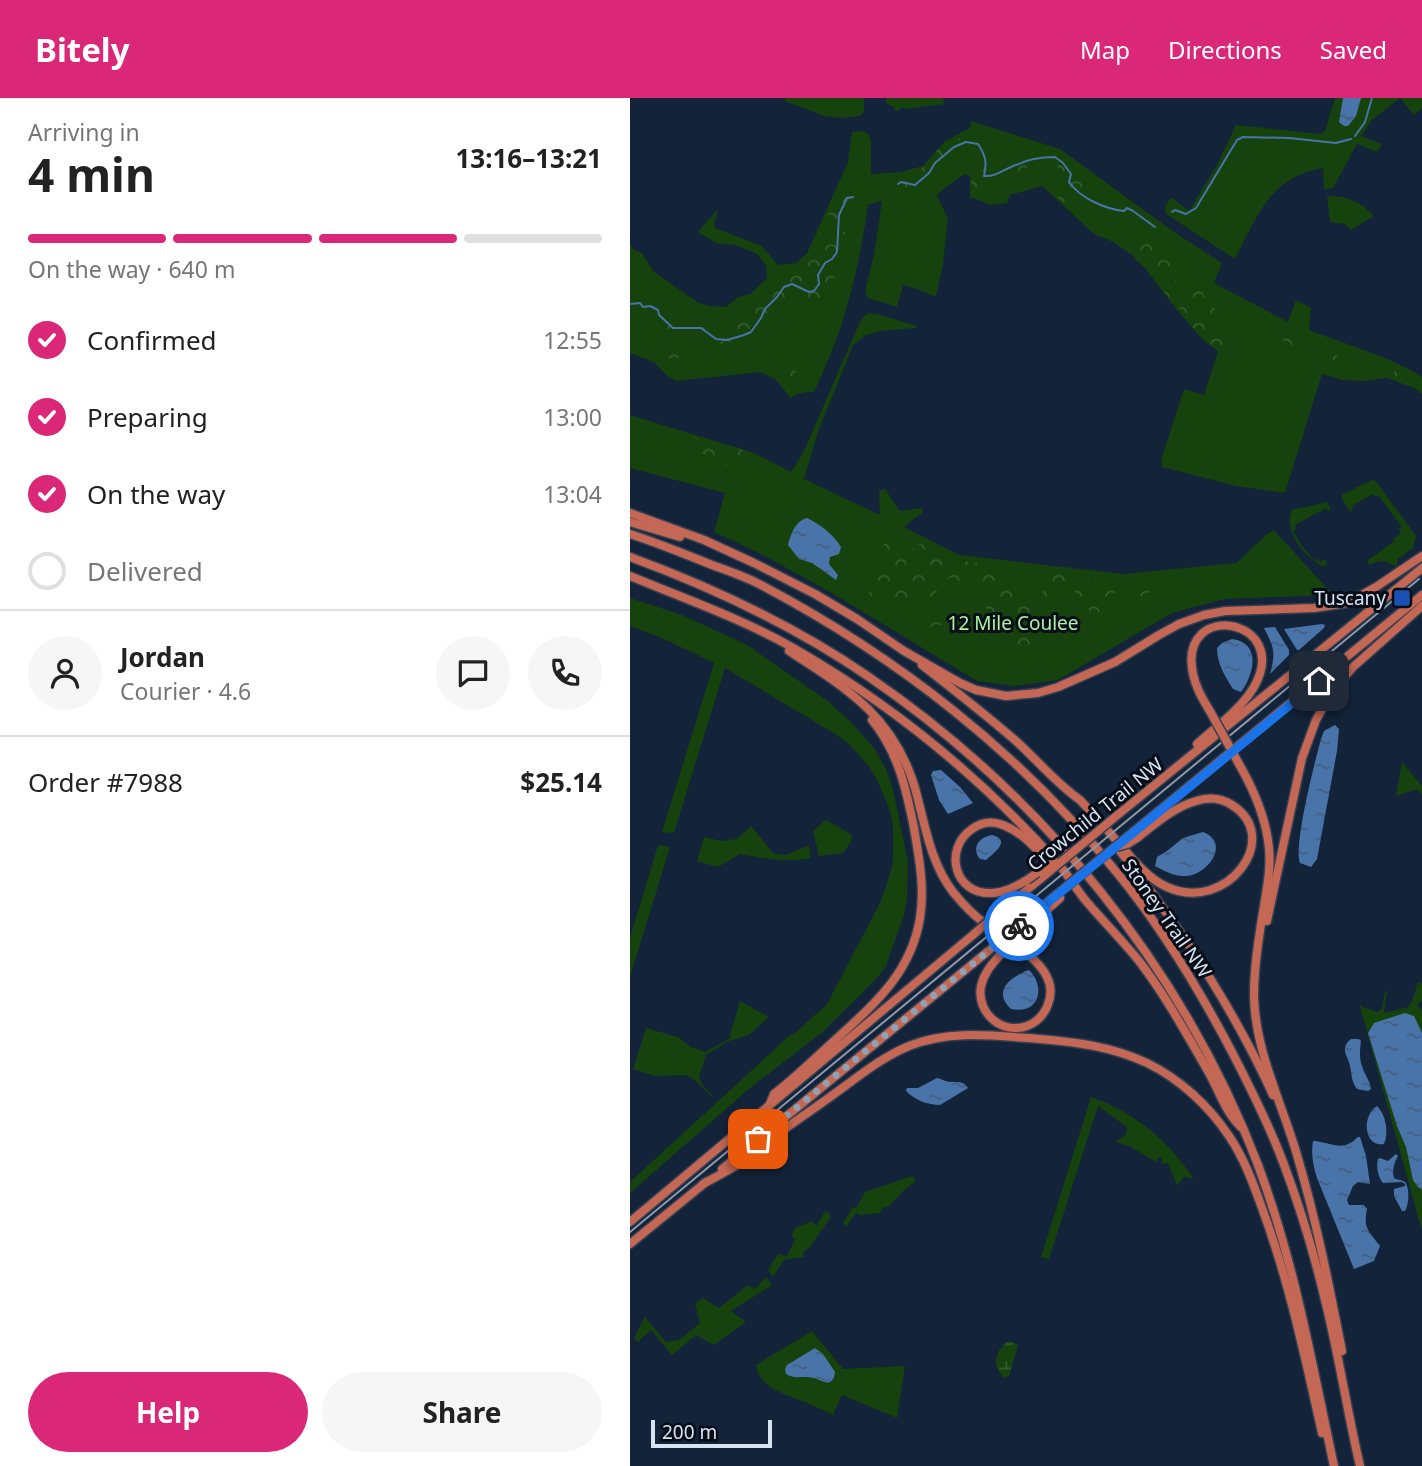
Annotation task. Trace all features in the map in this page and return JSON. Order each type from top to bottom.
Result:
[{"type":"highway","points":[[630,513],[727,550],[815,594],[904,651],[1016,741],[1071,794],[1151,890],[1193,950],[1254,1056],[1297,1152]]},
{"type":"highway","points":[[630,522],[727,550]]},
{"type":"highway","name":"Stoney Trail NW","points":[[630,534],[756,583],[883,658],[950,707],[1029,776],[1083,832],[1118,874],[1176,955],[1218,1025],[1261,1109],[1282,1159],[1315,1259],[1360,1466]]},
{"type":"highway","points":[[904,651],[975,690],[1006,696],[1038,693],[1091,674],[1180,624],[1205,615],[1225,611],[1314,608],[1347,603],[1422,556]]},
{"type":"highway","name":"Stoney Trail NW","points":[[630,557],[732,599],[781,624],[868,676],[981,764],[1064,848],[1101,892],[1139,943],[1188,1020],[1244,1130],[1288,1254],[1334,1466]]},
{"type":"highway","name":"Crowchild Trail NW","points":[[630,1222],[995,916],[1422,568]]},
{"type":"highway","points":[[633,578],[745,624],[795,649],[904,720],[979,785],[1032,836],[1085,899]]},
{"type":"highway","name":"Crowchild Trail NW","points":[[630,1244],[992,948],[1018,931],[1114,848],[1127,844],[1422,595]]},
{"type":"highway","points":[[1255,979],[1302,758],[1316,720],[1332,693],[1353,667],[1422,606]]},
{"type":"highway","points":[[745,624],[831,679],[875,715],[900,749],[913,782],[934,857],[948,886],[976,917],[1034,960],[1045,974],[1049,984],[1047,1007],[1041,1017],[1027,1026],[1012,1028],[998,1024],[986,1013],[981,992],[983,979],[991,964],[1000,954],[1018,931]]},
{"type":"highway","points":[[1164,777],[1171,766],[1243,702],[1254,687],[1261,668],[1260,651],[1255,640],[1239,627],[1216,626],[1204,633],[1194,647],[1193,673],[1198,690],[1211,713],[1239,764],[1259,803],[1266,828],[1269,849],[1268,881],[1257,947],[1256,1020],[1261,1045],[1297,1152],[1314,1217],[1332,1297],[1357,1454]]},
{"type":"highway","points":[[769,1106],[774,1094],[891,986],[910,952],[920,919],[922,888],[917,845],[897,760],[865,710],[831,679]]},
{"type":"highway","points":[[1071,794],[1080,800],[1144,871],[1163,886],[1182,892],[1202,892],[1218,888],[1233,879],[1247,859],[1251,834],[1247,822],[1236,808],[1226,802],[1210,799],[1185,805],[1135,835]]},
{"type":"highway","points":[[1078,848],[1069,850],[1027,880],[1001,892],[982,893],[974,890],[965,883],[955,859],[958,844],[965,835],[983,823],[1003,825],[1029,842],[1085,899],[1126,945],[1154,982],[1187,1034],[1232,1119],[1244,1130]]},
{"type":"highway","points":[[704,1184],[744,1161],[879,1062],[925,1040],[950,1035],[969,1035],[1067,1041],[1111,1049],[1146,1062],[1174,1079],[1198,1099],[1221,1125],[1243,1162],[1281,1265],[1324,1440],[1331,1451]]},
{"type":"green space","points":[[785,98],[864,98],[864,112],[860,116],[841,118],[824,116],[785,101]]},
{"type":"green space","points":[[886,98],[943,98],[944,104],[904,107],[895,111],[894,107],[887,104]]},
{"type":"green space","points":[[1335,98],[1400,98],[1372,120],[1361,136],[1382,144],[1377,152],[1357,144],[1333,188],[1324,189],[1323,168],[1290,180],[1278,189],[1259,214],[1235,259],[1166,214],[1165,207],[1171,197],[1189,211],[1217,165],[1236,125],[1320,134],[1325,131]]},
{"type":"green space","points":[[1400,98],[1422,98],[1422,108],[1414,115]]},
{"type":"green space","points":[[971,121],[1060,149],[1174,232],[1222,263],[1214,283],[1288,322],[1296,300],[1311,308],[1309,330],[1409,369],[1422,377],[1422,394],[1414,388],[1387,378],[1342,380],[1322,374],[1285,493],[1236,486],[1162,467],[1161,460],[1184,389],[1204,395],[1218,351],[1203,340],[1138,259],[1113,242],[1094,234],[1042,186],[1010,195],[1007,203],[990,205],[974,198],[970,199],[970,176],[965,174],[937,196],[948,219],[936,297],[903,285],[897,307],[868,298],[865,292],[882,201],[868,205],[849,301],[814,392],[799,393],[791,398],[775,379],[760,372],[676,381],[668,377],[654,362],[630,353],[630,244],[634,250],[642,253],[654,272],[699,303],[726,307],[738,297],[750,294],[767,278],[766,266],[757,254],[735,245],[716,243],[698,232],[718,209],[715,228],[762,246],[778,265],[796,263],[807,253],[848,162],[852,132],[863,131],[869,134],[871,174],[901,172],[923,166],[945,141],[970,128]]},
{"type":"green space","points":[[960,138],[966,153],[960,164],[943,169],[924,183],[905,192],[903,187],[912,175],[920,171],[935,152]]},
{"type":"green space","points":[[1021,150],[1030,150],[1037,159],[1020,173],[1003,176],[995,165]]},
{"type":"green space","points":[[1052,152],[1075,173],[1085,187],[1069,202],[1063,202],[1049,190],[1049,183],[1061,179],[1061,170],[1050,163],[1048,157]]},
{"type":"green space","points":[[979,156],[988,175],[999,174],[996,182],[978,199],[971,196],[969,168]]},
{"type":"green space","points":[[854,181],[858,183],[850,199],[854,208],[844,230],[849,238],[841,258],[833,264],[834,279],[830,289],[810,305],[790,300],[757,335],[740,339],[737,337],[732,308],[742,302],[742,316],[745,320],[752,318],[773,274],[804,264],[832,207]]},
{"type":"green space","points":[[1327,196],[1353,200],[1374,216],[1351,230],[1345,224],[1330,222]]},
{"type":"green space","points":[[1160,237],[1171,256],[1174,278],[1178,284],[1185,289],[1195,288],[1202,291],[1208,302],[1225,316],[1226,330],[1231,337],[1220,352],[1189,325],[1184,313],[1130,250],[1131,245]]},
{"type":"green space","points":[[660,313],[676,332],[676,343],[679,344],[679,357],[672,361],[663,345],[657,315]]},
{"type":"green space","name":"12 Mile Coulee","points":[[869,313],[917,326],[866,335],[853,345],[818,432],[804,479],[880,515],[879,491],[885,489],[900,511],[922,508],[923,512],[904,527],[959,555],[1123,574],[1236,563],[1274,530],[1333,595],[1225,599],[1172,613],[1058,680],[1014,686],[977,681],[830,592],[714,532],[725,493],[630,468],[630,415],[754,453],[791,472],[804,451],[859,324]]},
{"type":"green space","points":[[1276,324],[1291,327],[1297,337],[1297,348],[1288,350],[1283,337],[1272,332]]},
{"type":"green space","points":[[686,327],[720,331],[731,342],[729,345],[713,343],[706,334],[688,336],[683,333]]},
{"type":"green space","points":[[1333,348],[1336,355],[1347,363],[1346,377],[1342,379],[1336,376],[1333,362],[1327,356],[1309,358],[1315,349]]},
{"type":"green space","points":[[782,363],[794,368],[797,375],[791,383],[780,382],[775,375],[774,370]]},
{"type":"green space","points":[[1394,364],[1404,367],[1418,377],[1417,381],[1422,382],[1422,392],[1391,378],[1395,371]]},
{"type":"green space","points":[[694,437],[707,443],[713,441],[740,448],[745,452],[742,461],[735,465],[718,463],[701,452]]},
{"type":"green space","points":[[1374,479],[1416,536],[1413,548],[1398,559],[1397,567],[1381,561],[1370,565],[1367,561],[1401,533],[1401,526],[1379,496],[1373,494],[1352,506],[1350,512],[1341,497]]},
{"type":"green space","points":[[1327,502],[1331,510],[1326,508],[1295,525],[1296,529],[1293,531],[1315,561],[1318,559],[1321,562],[1325,559],[1328,565],[1322,566],[1315,562],[1308,556],[1296,542],[1290,525],[1290,517],[1293,509]]},
{"type":"green space","points":[[894,539],[912,545],[915,550],[906,562],[908,572],[912,573],[923,554],[917,545],[923,544],[960,561],[982,563],[985,570],[991,567],[1011,568],[1029,603],[1054,610],[1050,620],[1054,639],[1051,656],[1015,647],[1013,643],[1019,633],[1017,622],[987,610],[984,605],[990,600],[981,574],[977,576],[977,583],[972,586],[952,577],[946,580],[944,587],[938,589],[933,598],[897,598],[883,603],[872,598],[867,588],[876,574],[874,558],[880,554],[885,541]]},
{"type":"green space","points":[[1039,569],[1061,572],[1072,580],[1070,598],[1058,598],[1054,601],[1047,598],[1042,591],[1042,574]]},
{"type":"green space","points":[[1080,576],[1089,576],[1089,584],[1096,595],[1090,600],[1079,598],[1075,594],[1077,581]]},
{"type":"green space","points":[[1114,577],[1126,584],[1151,591],[1144,597],[1116,589],[1107,612],[1099,618],[1090,614],[1088,608],[1091,601],[1107,589],[1109,578]]},
{"type":"green space","points":[[630,598],[682,615],[747,645],[825,699],[849,720],[874,748],[886,769],[908,861],[904,915],[886,966],[877,978],[823,1032],[750,1088],[630,1193],[630,1182],[827,1004],[880,903],[893,860],[893,827],[890,811],[878,782],[870,768],[849,744],[725,668],[674,833],[662,832],[714,663],[630,626]]},
{"type":"green space","points":[[928,603],[935,603],[947,615],[941,625],[929,627],[927,624],[925,615]]},
{"type":"green space","points":[[1402,762],[1422,786],[1422,795],[1417,789],[1396,796]]},
{"type":"green space","points":[[826,820],[851,834],[852,840],[843,853],[819,856],[813,831]]},
{"type":"green space","points":[[751,826],[774,854],[786,855],[809,845],[811,858],[784,860],[740,854],[718,867],[697,861],[704,837],[721,841],[737,839]]},
{"type":"green space","points":[[658,845],[670,847],[630,977],[630,938]]},
{"type":"green space","points":[[1418,982],[1422,984],[1422,999],[1418,1005],[1422,1011],[1422,1231],[1359,1003],[1362,1007],[1377,1012],[1382,1009],[1387,991],[1384,1013],[1408,1007]]},
{"type":"green space","points":[[740,1001],[769,1017],[749,1035],[729,1041],[706,1055],[699,1077],[712,1097],[686,1075],[655,1076],[633,1069],[646,1028],[678,1037],[691,1047],[705,1052],[729,1039]]},
{"type":"green space","points":[[1091,1097],[1122,1111],[1150,1130],[1174,1153],[1194,1180],[1184,1177],[1177,1186],[1168,1163],[1161,1164],[1162,1158],[1158,1157],[1156,1162],[1129,1146],[1116,1142],[1126,1134],[1127,1127],[1098,1106],[1049,1259],[1041,1257]]},
{"type":"green space","points":[[912,1176],[916,1181],[888,1207],[882,1208],[880,1213],[856,1213],[846,1227],[843,1223],[865,1192]]},
{"type":"green space","points":[[826,1210],[831,1217],[804,1251],[803,1257],[784,1260],[773,1277],[768,1270],[778,1254],[787,1256],[795,1240],[792,1235],[795,1228],[812,1221],[816,1226]]},
{"type":"green space","points":[[766,1277],[772,1285],[731,1311],[746,1322],[714,1345],[696,1335],[672,1355],[651,1330],[638,1342],[634,1338],[645,1317],[666,1342],[679,1340],[700,1323],[695,1304],[703,1298],[719,1308],[748,1285],[755,1289]]},
{"type":"green space","points":[[812,1331],[843,1369],[905,1366],[897,1418],[842,1395],[833,1415],[780,1392],[762,1379],[756,1365]]},
{"type":"green space","points":[[1009,1341],[1018,1345],[1009,1376],[1004,1378],[1000,1374],[996,1359],[1000,1349]]},
{"type":"water","points":[[1343,98],[1361,98],[1356,116],[1348,126],[1339,122]]},
{"type":"water","points":[[807,518],[826,530],[841,547],[839,554],[830,557],[829,564],[838,575],[836,580],[812,563],[799,559],[788,545],[792,532]]},
{"type":"water","points":[[1325,625],[1324,628],[1299,650],[1284,629]]},
{"type":"water","points":[[1275,627],[1289,650],[1289,655],[1270,674],[1273,650],[1264,628]]},
{"type":"water","points":[[1232,639],[1248,647],[1253,661],[1246,685],[1241,692],[1233,689],[1222,670],[1217,654],[1217,648],[1222,643]]},
{"type":"water","points":[[1335,725],[1339,729],[1337,751],[1317,859],[1311,867],[1300,863],[1299,840],[1302,822],[1321,739],[1324,731]]},
{"type":"water","points":[[941,770],[973,803],[948,814],[939,800],[931,775],[933,771]]},
{"type":"water","points":[[1203,832],[1211,837],[1216,850],[1213,858],[1202,870],[1182,876],[1155,866],[1157,857],[1183,838]]},
{"type":"water","points":[[992,835],[1001,840],[1000,847],[986,860],[980,859],[976,847],[983,838]]},
{"type":"water","points":[[1029,970],[1038,985],[1037,998],[1028,1008],[1011,1009],[1003,991],[1010,981]]},
{"type":"water","points":[[1405,1013],[1414,1016],[1422,1033],[1422,1189],[1413,1180],[1406,1147],[1368,1033],[1374,1023]]},
{"type":"water","points":[[1351,1039],[1361,1041],[1361,1063],[1371,1089],[1368,1091],[1357,1089],[1353,1081],[1345,1052]]},
{"type":"water","points":[[937,1078],[961,1082],[968,1088],[940,1105],[922,1101],[906,1091],[907,1088],[918,1088]]},
{"type":"water","points":[[1377,1106],[1386,1124],[1384,1144],[1372,1141],[1367,1130],[1369,1117]]},
{"type":"water","points":[[1358,1137],[1366,1156],[1370,1184],[1358,1182],[1353,1186],[1347,1200],[1349,1205],[1364,1205],[1367,1209],[1366,1226],[1380,1246],[1374,1261],[1354,1269],[1317,1178],[1312,1150],[1313,1141],[1341,1146]]},
{"type":"water","points":[[1396,1154],[1398,1156],[1394,1178],[1405,1182],[1408,1188],[1405,1211],[1402,1211],[1394,1196],[1394,1189],[1405,1184],[1383,1183],[1378,1172],[1378,1159],[1388,1161]]},
{"type":"water","points":[[815,1348],[823,1354],[835,1372],[832,1381],[786,1374],[787,1365]]},
{"type":"waterway","points":[[1355,136],[1365,122],[1372,98]]},
{"type":"waterway","points":[[1172,212],[1175,210],[1186,214],[1196,208],[1237,140],[1243,137],[1336,143],[1351,139]]},
{"type":"waterway","points":[[898,184],[901,182],[915,185],[954,147],[966,142],[978,144],[985,160],[984,176],[1030,160],[1055,157],[1071,174],[1069,182],[1086,198],[1117,210],[1124,211],[1127,208],[1155,227]]},
{"type":"waterway","points":[[630,304],[640,303],[643,307],[650,306],[658,310],[659,315],[673,328],[701,328],[716,339],[727,340],[751,332],[765,309],[784,287],[792,284],[809,292],[814,291],[819,284],[818,275],[825,263],[837,252],[839,215],[847,198],[853,197]]},
{"type":"tram line","points":[[630,1232],[1419,579]]},
{"type":"way so far","points":[[758,1139],[1019,926]]},
{"type":"place","name":"Tuscany","points":[[1402,598]]},
{"type":"route","points":[[1019,926],[1319,681]]}]
